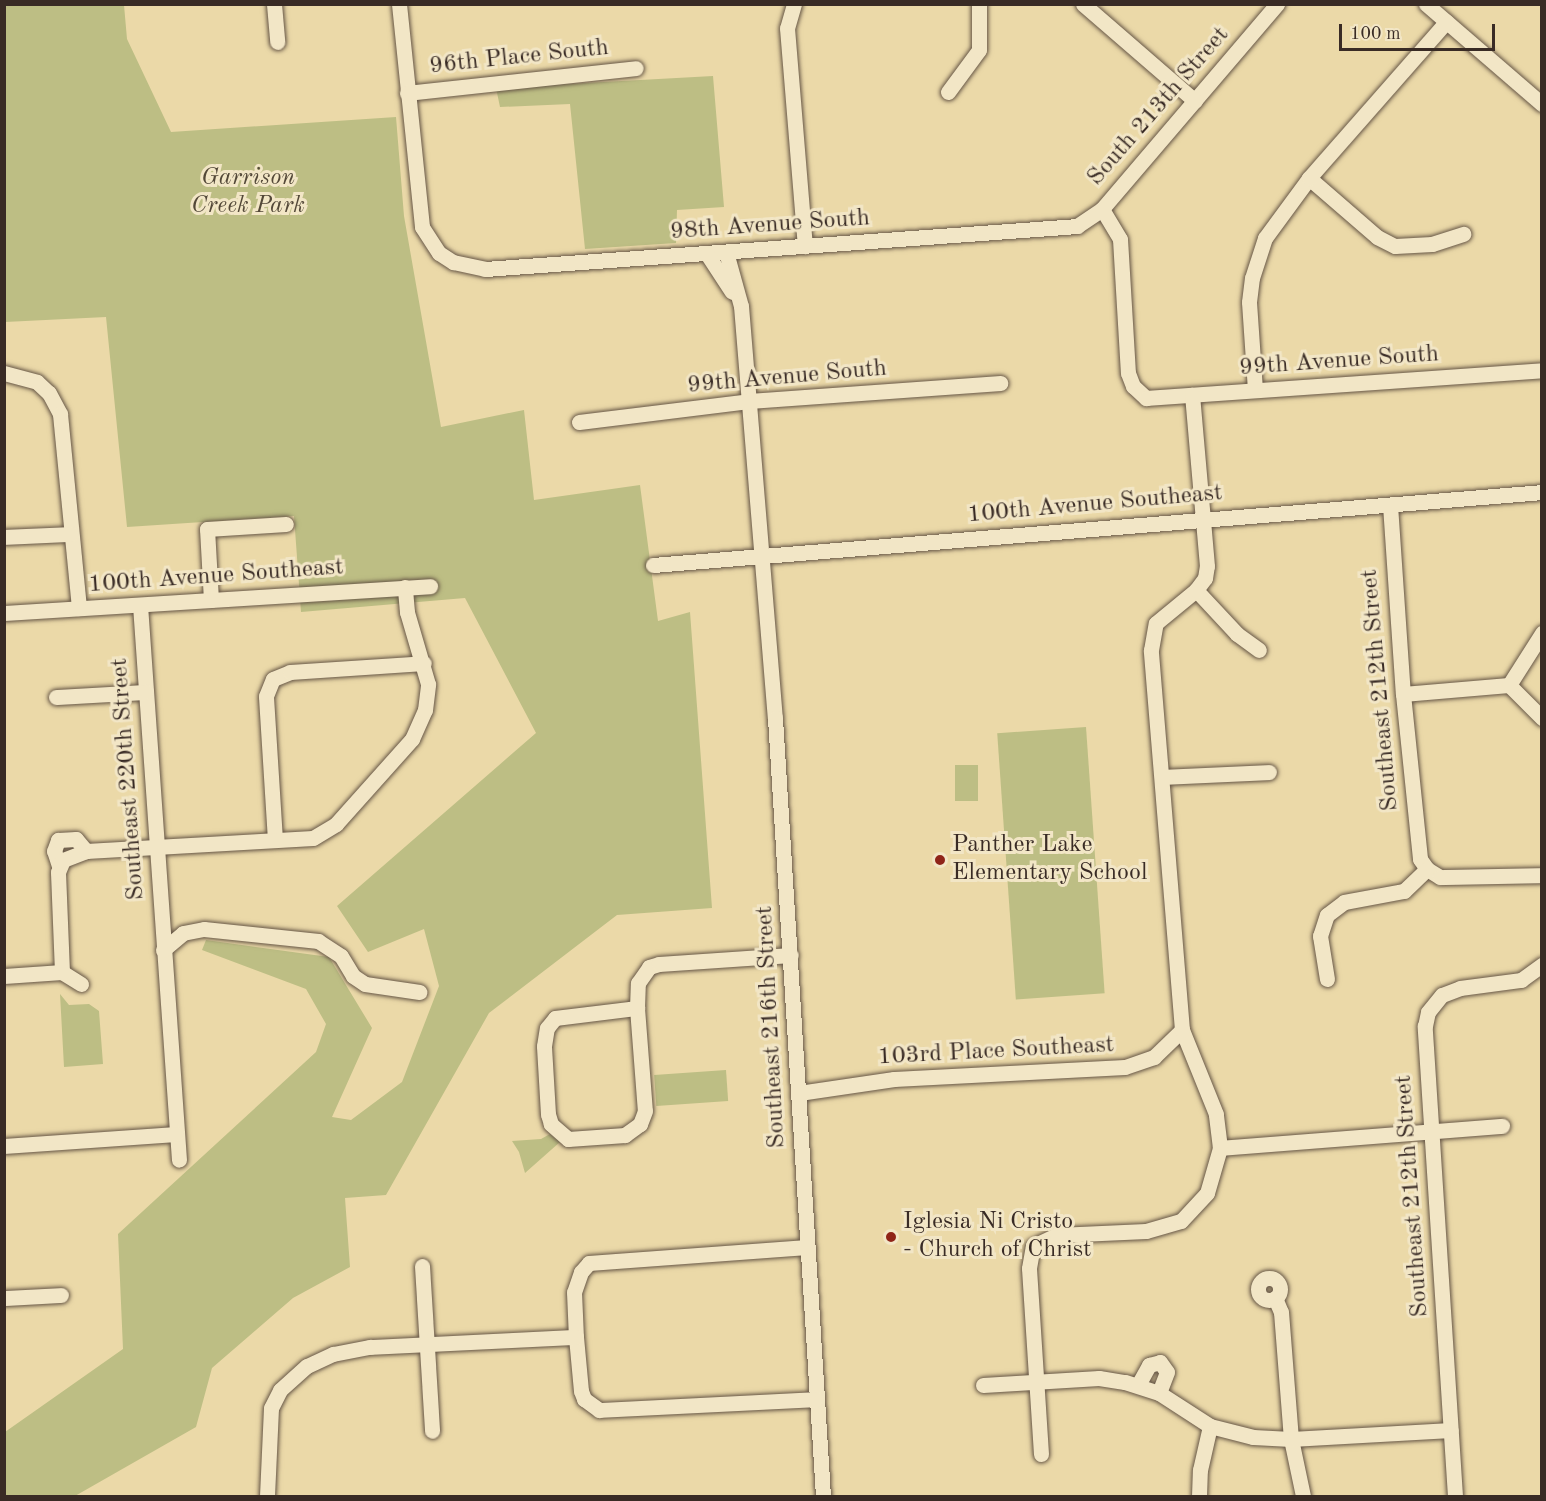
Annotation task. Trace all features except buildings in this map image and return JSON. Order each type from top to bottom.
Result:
[{"type":"street","points":[[274,4],[277,42]]},
{"type":"street","points":[[399,4],[407,93]]},
{"type":"street","points":[[948,92],[979,50],[979,4]]},
{"type":"street","points":[[1083,4],[1195,101]]},
{"type":"street","points":[[1426,4],[1542,104]]},
{"type":"street","name":"South 213th Street","points":[[1101,208],[1195,101],[1274,5]]},
{"type":"street","points":[[792,8],[787,28],[805,246]]},
{"type":"street","points":[[1255,390],[1249,302],[1252,278],[1276,219],[1309,178],[1446,22]]},
{"type":"street","name":"96th Place South","points":[[407,93],[636,68]]},
{"type":"street","name":"98th Avenue South","points":[[407,93],[422,227],[439,253],[453,262],[485,269],[1062,228],[1077,226],[1101,208]]},
{"type":"street","points":[[1309,178],[1377,237],[1395,246],[1432,244],[1463,234]]},
{"type":"street","name":"99th Avenue South","points":[[1101,208],[1120,239],[1128,373],[1140,395],[1152,399],[1542,370]]},
{"type":"street","points":[[726,252],[738,286],[743,332]]},
{"type":"street","points":[[707,254],[732,290],[743,332]]},
{"type":"street","name":"Southeast 216th Street","points":[[743,332],[762,555],[791,955],[823,1497]]},
{"type":"street","points":[[4,373],[37,382],[49,393],[60,414],[79,608]]},
{"type":"street","name":"99th Avenue South","points":[[579,422],[749,401],[1000,383]]},
{"type":"street","points":[[1041,1454],[1029,1256],[1033,1246],[1057,1234],[1166,1226],[1195,1210],[1214,1177],[1220,1148],[1216,1114],[1182,1029],[1151,650],[1156,623],[1196,590],[1205,578],[1207,566],[1192,395]]},
{"type":"street","name":"100th Avenue Southeast","points":[[653,565],[1542,492]]},
{"type":"street","name":"Southeast 212th Street","points":[[1390,505],[1416,848],[1427,869]]},
{"type":"street","points":[[211,600],[207,529],[286,524]]},
{"type":"street","points":[[4,537],[71,534]]},
{"type":"street","name":"100th Avenue Southeast","points":[[4,613],[430,586]]},
{"type":"street","points":[[62,972],[63,862],[86,851],[314,838],[327,832],[418,731],[427,698],[424,663],[407,612],[405,587]]},
{"type":"street","points":[[1196,590],[1237,634],[1259,650]]},
{"type":"street","name":"Southeast 220th Street","points":[[140,605],[179,1160]]},
{"type":"street","points":[[1509,685],[1542,633]]},
{"type":"street","points":[[275,840],[268,686],[280,674],[291,672],[424,663]]},
{"type":"street","points":[[1403,694],[1509,685],[1542,718]]},
{"type":"street","points":[[56,697],[146,692]]},
{"type":"street","points":[[1163,777],[1269,772]]},
{"type":"street","points":[[1327,979],[1320,936],[1326,915],[1344,902],[1404,891],[1427,869],[1440,878],[1541,879]]},
{"type":"street","points":[[163,950],[183,933],[204,929],[318,941],[341,956],[353,976],[365,984],[419,992]]},
{"type":"street","points":[[637,1008],[562,1016],[551,1022],[544,1046],[549,1121],[568,1139],[625,1135],[640,1124],[645,1111],[637,1008],[638,983],[649,967],[791,955]]},
{"type":"street","name":"Southeast 212th Street","points":[[1455,1497],[1425,1040],[1428,1012],[1442,995],[1460,988],[1507,984],[1540,970]]},
{"type":"street","points":[[4,976],[62,972],[81,984]]},
{"type":"street","name":"103rd Place Southeast","points":[[799,1093],[894,1079],[1125,1067],[1154,1057],[1182,1029]]},
{"type":"street","points":[[1220,1148],[1502,1126]]},
{"type":"street","points":[[4,1146],[176,1134]]},
{"type":"street","points":[[807,1247],[600,1260],[589,1263],[580,1272],[574,1292],[576,1337],[581,1391],[590,1406],[611,1411],[816,1399]]},
{"type":"street","points":[[422,1266],[432,1431]]},
{"type":"street","points":[[4,1299],[61,1295]]},
{"type":"street","points":[[1275,1298],[1281,1312],[1291,1439],[1303,1497]]},
{"type":"street","points":[[267,1497],[271,1408],[280,1390],[307,1366],[350,1350],[576,1337]]},
{"type":"street","points":[[1138,1386],[1149,1365],[1160,1362],[1167,1372],[1158,1393]]},
{"type":"street","points":[[982,1385],[1099,1378],[1138,1386],[1158,1393],[1210,1426],[1253,1437],[1291,1439],[1451,1430]]},
{"type":"street","points":[[1199,1497],[1200,1470],[1210,1426]]},
{"type":"green space","name":"Garrison Creek Park","points":[[5,5],[124,5],[127,39],[171,132],[396,117],[404,216],[441,427],[524,410],[534,500],[640,485],[658,621],[690,612],[712,908],[617,915],[489,1013],[386,1195],[345,1198],[350,1267],[293,1298],[212,1368],[196,1427],[75,1496],[5,1496],[5,1432],[123,1349],[118,1234],[316,1052],[326,1024],[306,989],[202,950],[206,940],[329,957],[372,1028],[332,1117],[351,1120],[402,1082],[439,986],[424,929],[368,952],[337,906],[536,733],[465,598],[301,612],[294,516],[127,527],[106,317],[5,322]]},
{"type":"green space","points":[[713,76],[724,207],[677,210],[676,243],[585,249],[570,104],[500,107],[496,88]]},
{"type":"green space","points":[[1086,727],[1105,993],[1016,1000],[997,733]]},
{"type":"green space","points":[[955,765],[978,765],[978,801],[955,801]]},
{"type":"green space","points":[[60,994],[69,1005],[89,1004],[99,1011],[103,1064],[64,1067]]},
{"type":"green space","points":[[726,1070],[728,1101],[656,1106],[654,1075]]},
{"type":"green space","points":[[550,1134],[560,1142],[525,1173],[519,1152],[512,1141],[541,1139]]},
{"type":"place","name":"Panther Lake Elementary School","points":[[940,860]]},
{"type":"place","name":"Iglesia Ni Cristo - Church of Christ","points":[[891,1237]]}]
